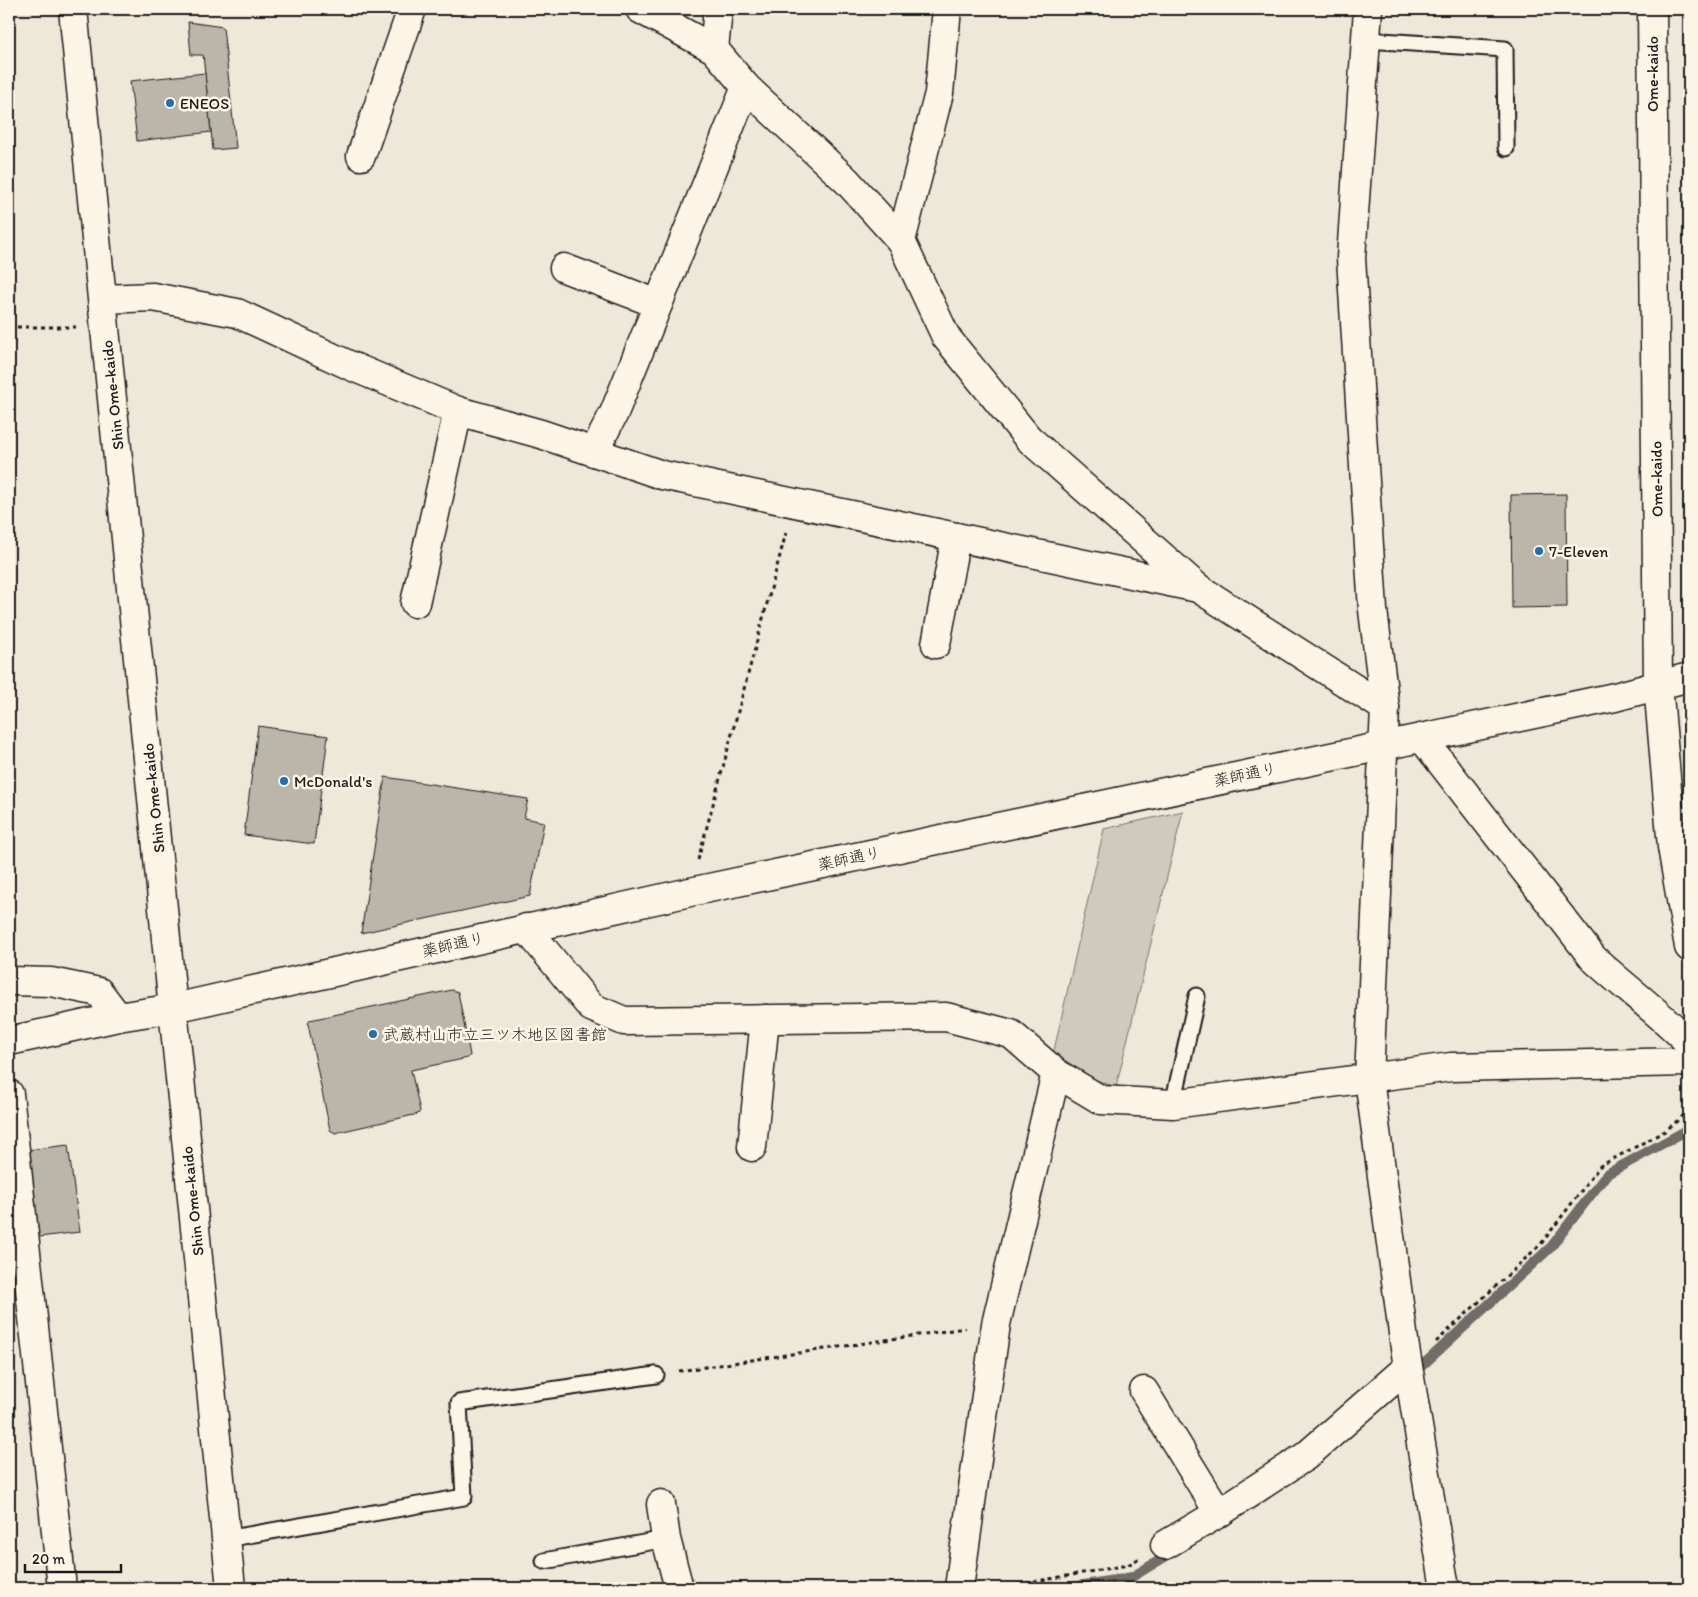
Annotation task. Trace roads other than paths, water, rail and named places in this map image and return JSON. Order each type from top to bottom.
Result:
[{"type":"street","name":"Shin Ome-kaido","points":[[73,9],[174,1008],[230,1588]]},
{"type":"street","points":[[361,156],[412,9]]},
{"type":"street","points":[[640,9],[714,49],[746,87],[847,181],[900,241],[946,337],[1028,438],[1198,588],[1385,708]]},
{"type":"street","points":[[714,49],[718,9]]},
{"type":"street","points":[[900,241],[939,93],[947,9]]},
{"type":"street","points":[[1368,9],[1351,258],[1373,610],[1385,708],[1369,1079],[1410,1376],[1446,1588]]},
{"type":"street","name":"Ome-kaido","points":[[1652,9],[1658,684],[1672,847],[1689,947]]},
{"type":"street","points":[[594,452],[614,413],[746,87]]},
{"type":"street","points":[[564,268],[658,304]]},
{"type":"street","points":[[103,299],[153,297],[237,313],[351,366],[458,411],[594,452],[662,475],[1198,588]]},
{"type":"street","points":[[415,603],[458,411]]},
{"type":"street","points":[[936,644],[956,538]]},
{"type":"street","name":"薬師通り","points":[[9,1041],[118,1017],[174,1008],[690,892],[1615,697],[1689,677]]},
{"type":"street","points":[[1422,738],[1593,958],[1626,988],[1659,1013],[1689,1043]]},
{"type":"street","points":[[526,928],[590,1007],[624,1022],[946,1016],[1010,1034],[1056,1073],[1100,1100],[1173,1104],[1451,1067],[1689,1062]]},
{"type":"street","points":[[9,981],[51,982],[99,992],[118,1017]]},
{"type":"street","points":[[752,1147],[765,1019]]},
{"type":"street","points":[[958,1588],[996,1324],[1056,1073]]},
{"type":"street","points":[[9,1094],[62,1588]]},
{"type":"street","points":[[1165,1545],[1220,1513],[1306,1456],[1410,1376]]},
{"type":"street","points":[[1144,1391],[1220,1513]]},
{"type":"street","points":[[661,1504],[666,1539],[679,1588]]},
{"type":"lane","points":[[1366,40],[1505,49],[1506,148]]},
{"type":"lane","points":[[1173,1104],[1197,996]]},
{"type":"lane","points":[[226,1539],[464,1497],[459,1403],[656,1375]]},
{"type":"lane","points":[[544,1562],[666,1539]]},
{"type":"waterway","points":[[1413,1374],[1551,1247],[1607,1174],[1689,1129]]},
{"type":"waterway","points":[[1066,1588],[1132,1577],[1173,1552]]},
{"type":"place","name":"ENEOS","points":[[170,103]]},
{"type":"place","name":"7-Eleven","points":[[1539,551]]},
{"type":"place","name":"McDonald's","points":[[284,781]]},
{"type":"place","name":"武蔵村山市立三ツ木地区図書館","points":[[373,1034]]}]
